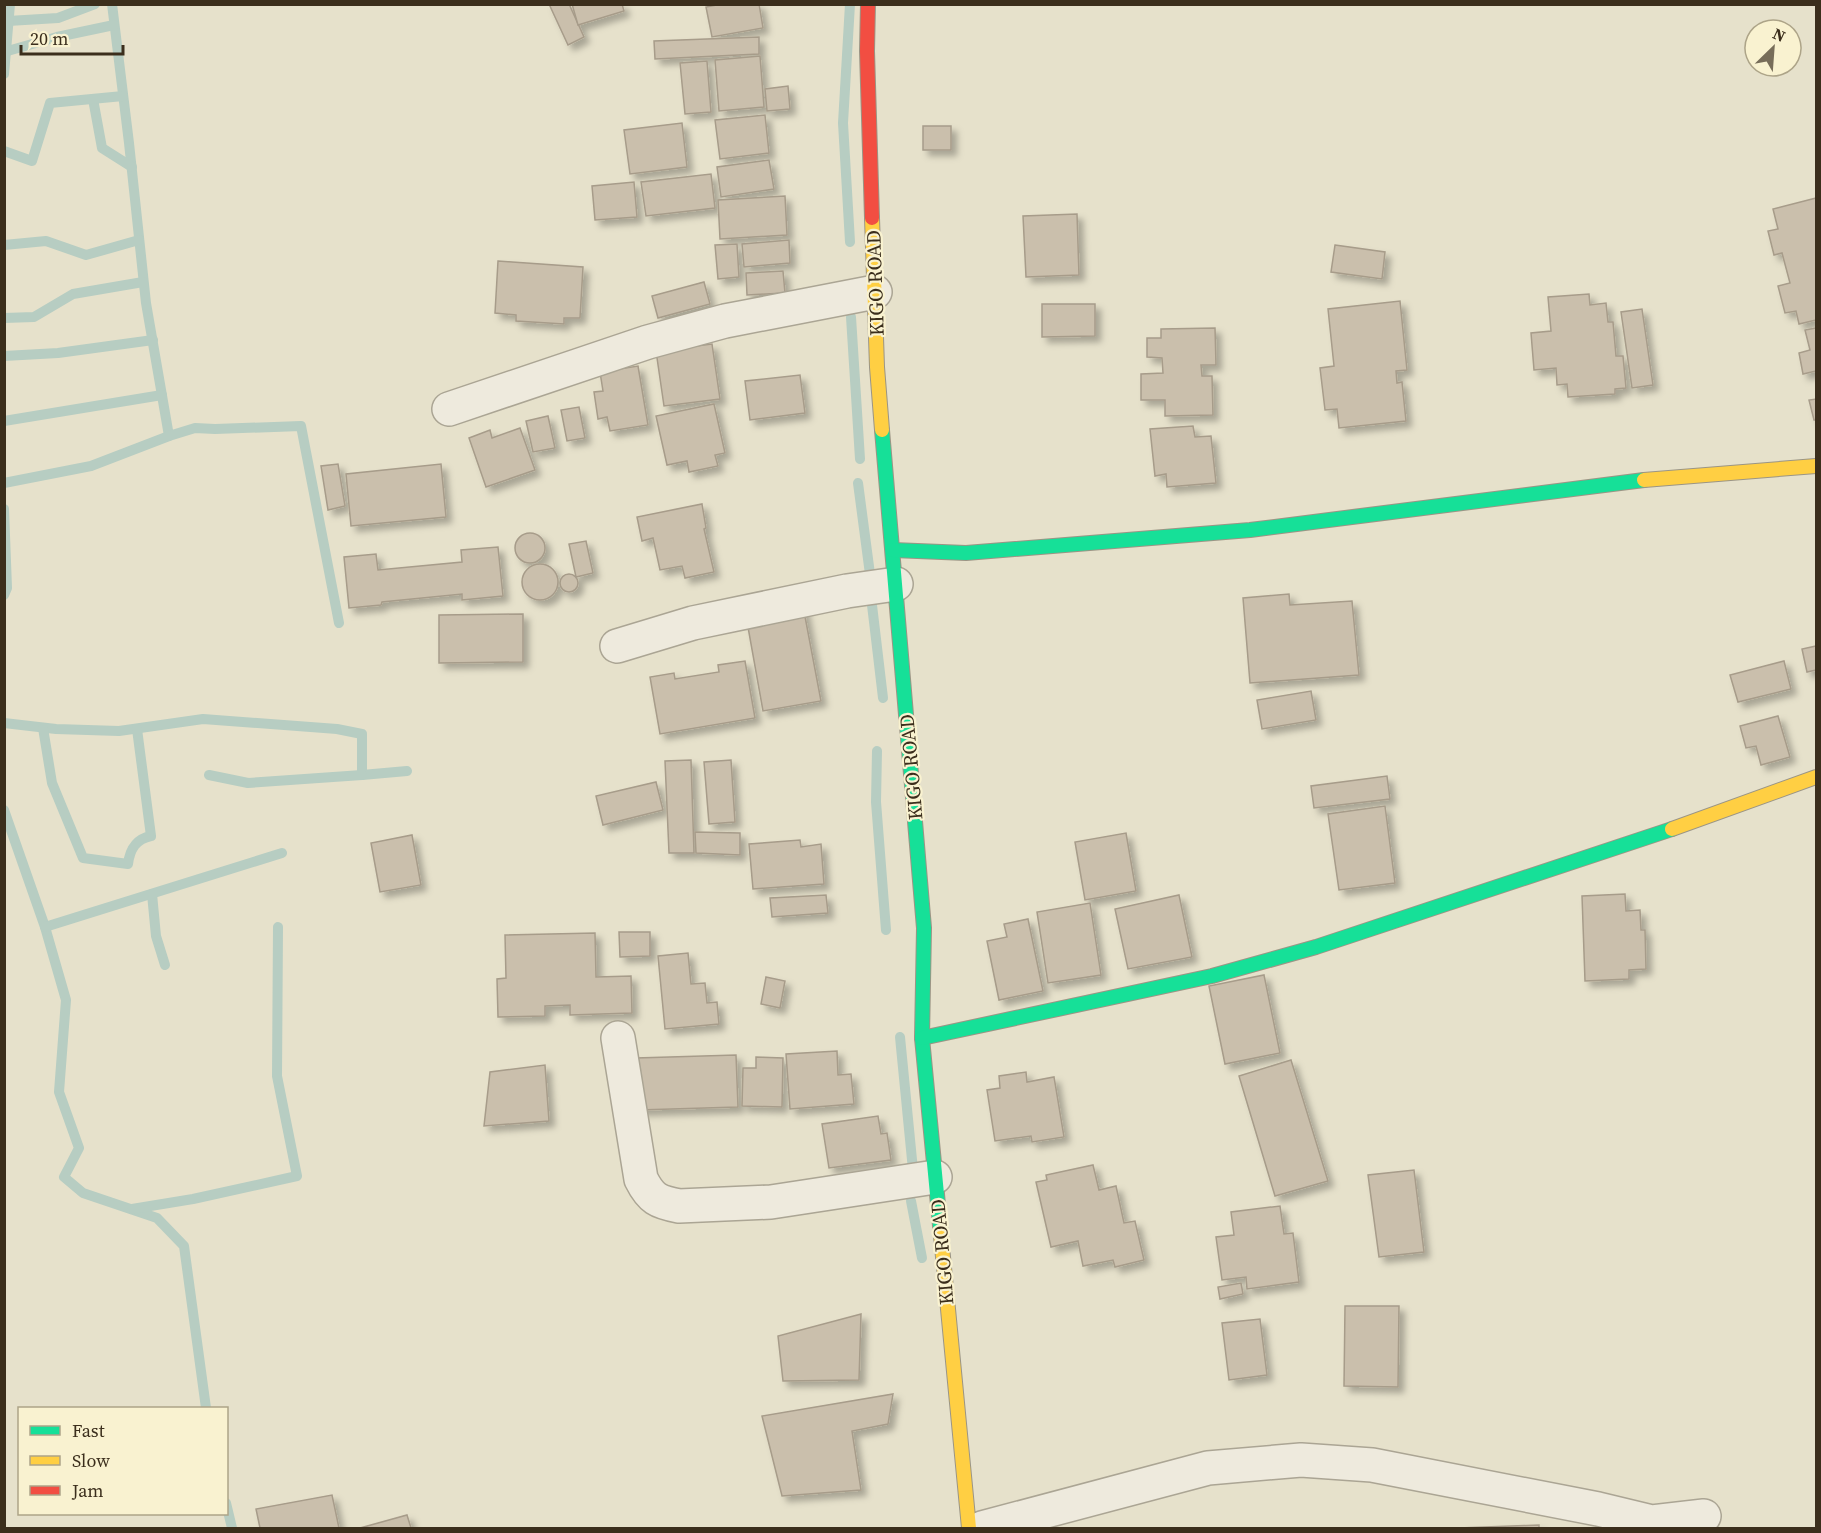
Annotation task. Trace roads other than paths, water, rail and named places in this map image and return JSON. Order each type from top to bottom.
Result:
[{"type":"street","name":"KIGO ROAD","points":[[868,4],[867,51],[877,367],[924,928],[922,1038],[969,1528]]},
{"type":"street","points":[[449,409],[648,342],[725,321],[875,292]]},
{"type":"street","points":[[893,550],[966,553],[1250,530],[1617,482],[1816,466]]},
{"type":"street","points":[[617,645],[693,623],[847,591],[896,584]]},
{"type":"street","points":[[922,1038],[1212,976],[1316,947],[1683,825],[1816,777]]},
{"type":"street","points":[[618,1038],[641,1179],[647,1192],[666,1203],[679,1206],[771,1202],[935,1177]]},
{"type":"street","points":[[982,1528],[1208,1468],[1301,1460],[1372,1465],[1598,1509],[1652,1522],[1704,1516]]},
{"type":"waterway","points":[[4,74],[10,4]]},
{"type":"waterway","points":[[8,21],[58,18],[95,4]]},
{"type":"waterway","points":[[112,4],[146,303],[169,436]]},
{"type":"waterway","points":[[850,4],[843,123],[850,242]]},
{"type":"waterway","points":[[4,52],[57,37],[114,25]]},
{"type":"waterway","points":[[4,151],[32,161],[50,103],[123,96]]},
{"type":"waterway","points":[[93,99],[102,148],[132,167]]},
{"type":"waterway","points":[[4,245],[46,241],[86,255],[139,240]]},
{"type":"waterway","points":[[4,318],[34,317],[73,294],[143,282]]},
{"type":"waterway","points":[[851,317],[860,459]]},
{"type":"waterway","points":[[4,356],[58,353],[153,340]]},
{"type":"waterway","points":[[4,421],[162,395]]},
{"type":"waterway","points":[[4,483],[91,466],[195,428],[301,426],[339,623]]},
{"type":"waterway","points":[[858,483],[870,574]]},
{"type":"waterway","points":[[4,509],[7,588],[4,595]]},
{"type":"waterway","points":[[872,605],[883,698]]},
{"type":"waterway","points":[[4,723],[56,729],[119,731],[203,719],[337,729],[362,734],[362,775],[407,771]]},
{"type":"waterway","points":[[43,728],[52,783],[83,858],[128,864],[135,846],[141,840],[151,836],[137,729]]},
{"type":"waterway","points":[[877,751],[876,802],[886,930]]},
{"type":"waterway","points":[[209,775],[248,783],[362,775]]},
{"type":"waterway","points":[[4,810],[45,927],[66,1000],[59,1092],[79,1148],[64,1177],[83,1193],[157,1218],[184,1246],[206,1407]]},
{"type":"waterway","points":[[45,927],[282,853]]},
{"type":"waterway","points":[[152,894],[156,936],[165,965]]},
{"type":"waterway","points":[[132,1209],[193,1199],[297,1176],[277,1076],[278,927]]},
{"type":"waterway","points":[[900,1037],[913,1170]]},
{"type":"waterway","points":[[911,1201],[922,1258]]},
{"type":"waterway","points":[[228,1511],[232,1528]]}]
